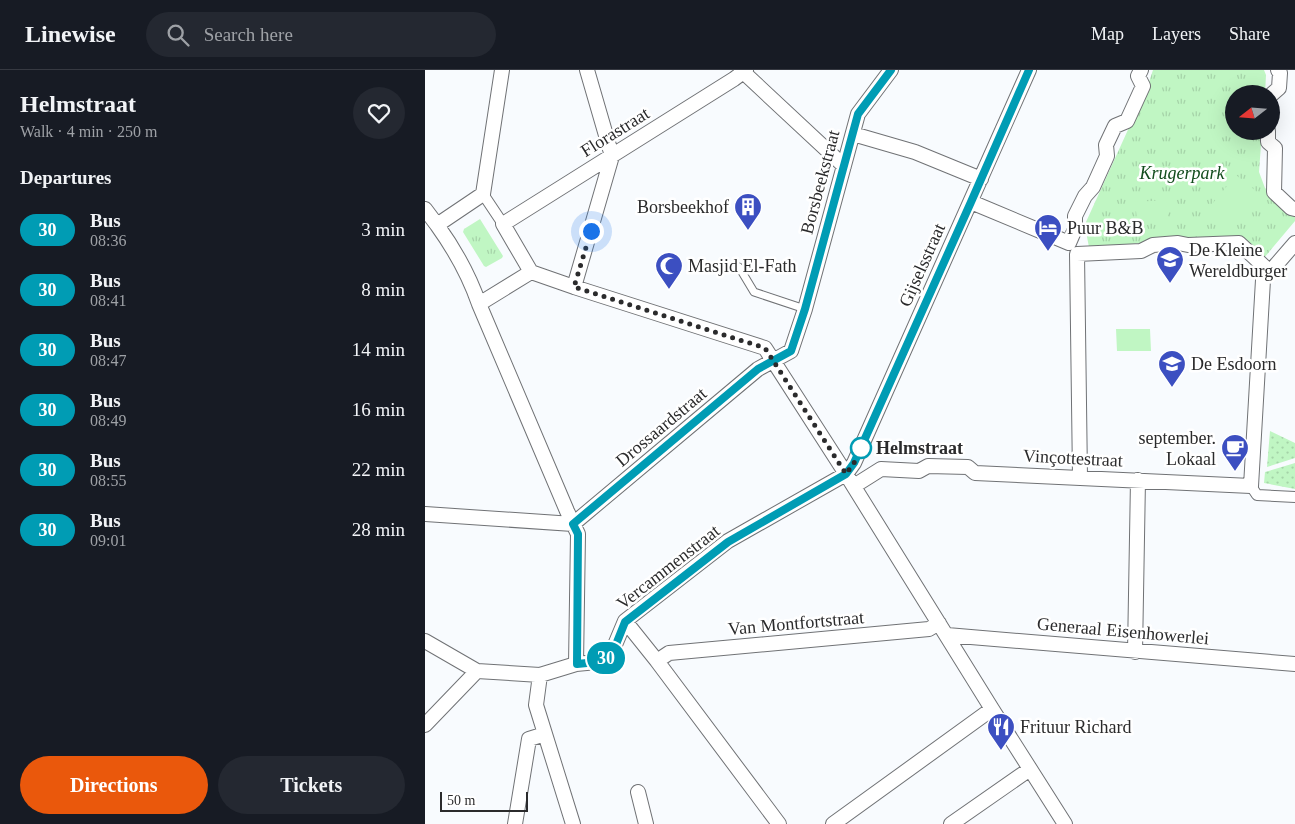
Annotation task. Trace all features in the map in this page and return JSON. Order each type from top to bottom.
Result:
[{"type":"street","points":[[502,70],[483,194],[531,272],[765,348],[854,486],[1065,824]]},
{"type":"street","points":[[574,287],[612,156],[587,70]]},
{"type":"street","name":"Borsbeekstraat","points":[[774,361],[791,351],[805,309],[858,114],[891,70]]},
{"type":"street","name":"Gijselsstraat","points":[[846,474],[854,463],[1029,70]]},
{"type":"street","points":[[1080,477],[1073,249],[1075,216],[1085,196],[1097,180],[1107,156],[1106,146],[1115,126],[1127,121],[1143,86],[1138,76],[1141,70]]},
{"type":"street","points":[[1279,70],[1279,85]]},
{"type":"street","points":[[744,71],[844,166]]},
{"type":"street","name":"Florastraat","points":[[503,224],[744,71]]},
{"type":"street","points":[[853,134],[915,152],[981,178]]},
{"type":"street","points":[[1268,140],[1275,148],[1273,192],[1291,208],[1295,209]]},
{"type":"street","points":[[437,225],[483,194]]},
{"type":"street","points":[[971,202],[1073,249],[1141,251],[1153,245],[1178,243],[1188,246],[1239,243],[1270,272]]},
{"type":"street","points":[[425,209],[450,243],[464,267],[543,456],[578,534],[577,664]]},
{"type":"street","points":[[1251,486],[1263,280],[1295,243]]},
{"type":"street","points":[[479,304],[531,272]]},
{"type":"street","name":"Drossaardstraat","points":[[573,524],[758,369],[774,361]]},
{"type":"street","name":"Vinçottestraat","points":[[854,486],[881,469],[919,471],[928,466],[968,467],[975,473],[1251,486],[1257,495],[1295,497]]},
{"type":"street","name":"Vercammenstraat","points":[[540,675],[577,664],[597,662],[606,658],[613,652],[625,622],[728,542],[846,474]]},
{"type":"street","points":[[1135,652],[1138,480]]},
{"type":"street","points":[[425,514],[573,524]]},
{"type":"street","points":[[625,622],[657,661],[779,824]]},
{"type":"street","name":"Van Montfortstraat","points":[[657,661],[669,653],[929,629],[939,623]]},
{"type":"street","name":"Generaal Eisenhowerlei","points":[[947,635],[1295,664]]},
{"type":"street","points":[[425,642],[477,671],[540,675],[536,705],[573,824]]},
{"type":"street","points":[[425,725],[477,671]]},
{"type":"street","points":[[833,824],[992,709]]},
{"type":"street","points":[[515,824],[529,739],[545,734]]},
{"type":"street","points":[[951,824],[1030,769]]},
{"type":"street","points":[[638,792],[646,824]]},
{"type":"lane","points":[[739,267],[753,292],[805,309]]},
{"type":"green space","name":"Krugerpark","points":[[1153,70],[1264,70],[1266,75],[1265,85],[1225,85],[1225,140],[1261,140],[1259,172],[1265,188],[1295,214],[1295,221],[1264,258],[1238,236],[1089,247],[1086,222],[1147,88]]},
{"type":"green space","points":[[1236,175],[1256,191],[1224,232],[1203,215]]},
{"type":"green space","points":[[1166,200],[1168,218],[1137,219],[1135,202]]},
{"type":"green space","points":[[480,219],[503,256],[486,267],[463,232],[464,229]]},
{"type":"green space","points":[[1116,329],[1150,329],[1151,351],[1117,351]]},
{"type":"green space","points":[[1270,431],[1295,443],[1295,458],[1267,467]]},
{"type":"green space","points":[[1295,463],[1295,489],[1264,483],[1265,472]]},
{"type":"bus line","name":"30","points":[[891,70],[858,114],[805,309],[791,351],[758,369],[573,524],[578,534],[577,664],[597,662],[606,658],[613,652],[625,622],[728,542],[846,474],[854,463],[1029,70]]},
{"type":"place","name":"Borsbeekhof","points":[[748,231]]},
{"type":"place","name":"Puur B&B","points":[[1048,252]]},
{"type":"place","name":"De Kleine Wereldburger","points":[[1170,284]]},
{"type":"place","name":"Masjid El-Fath","points":[[669,290]]},
{"type":"place","name":"De Esdoorn","points":[[1172,388]]},
{"type":"place","name":"Helmstraat","points":[[861,448]]},
{"type":"place","name":"september. Lokaal","points":[[1235,472]]},
{"type":"place","name":"Frituur Richard","points":[[1001,751]]},
{"type":"route","points":[[591,231],[574,287],[765,348],[846,474],[854,463],[861,446],[861,448]]}]
